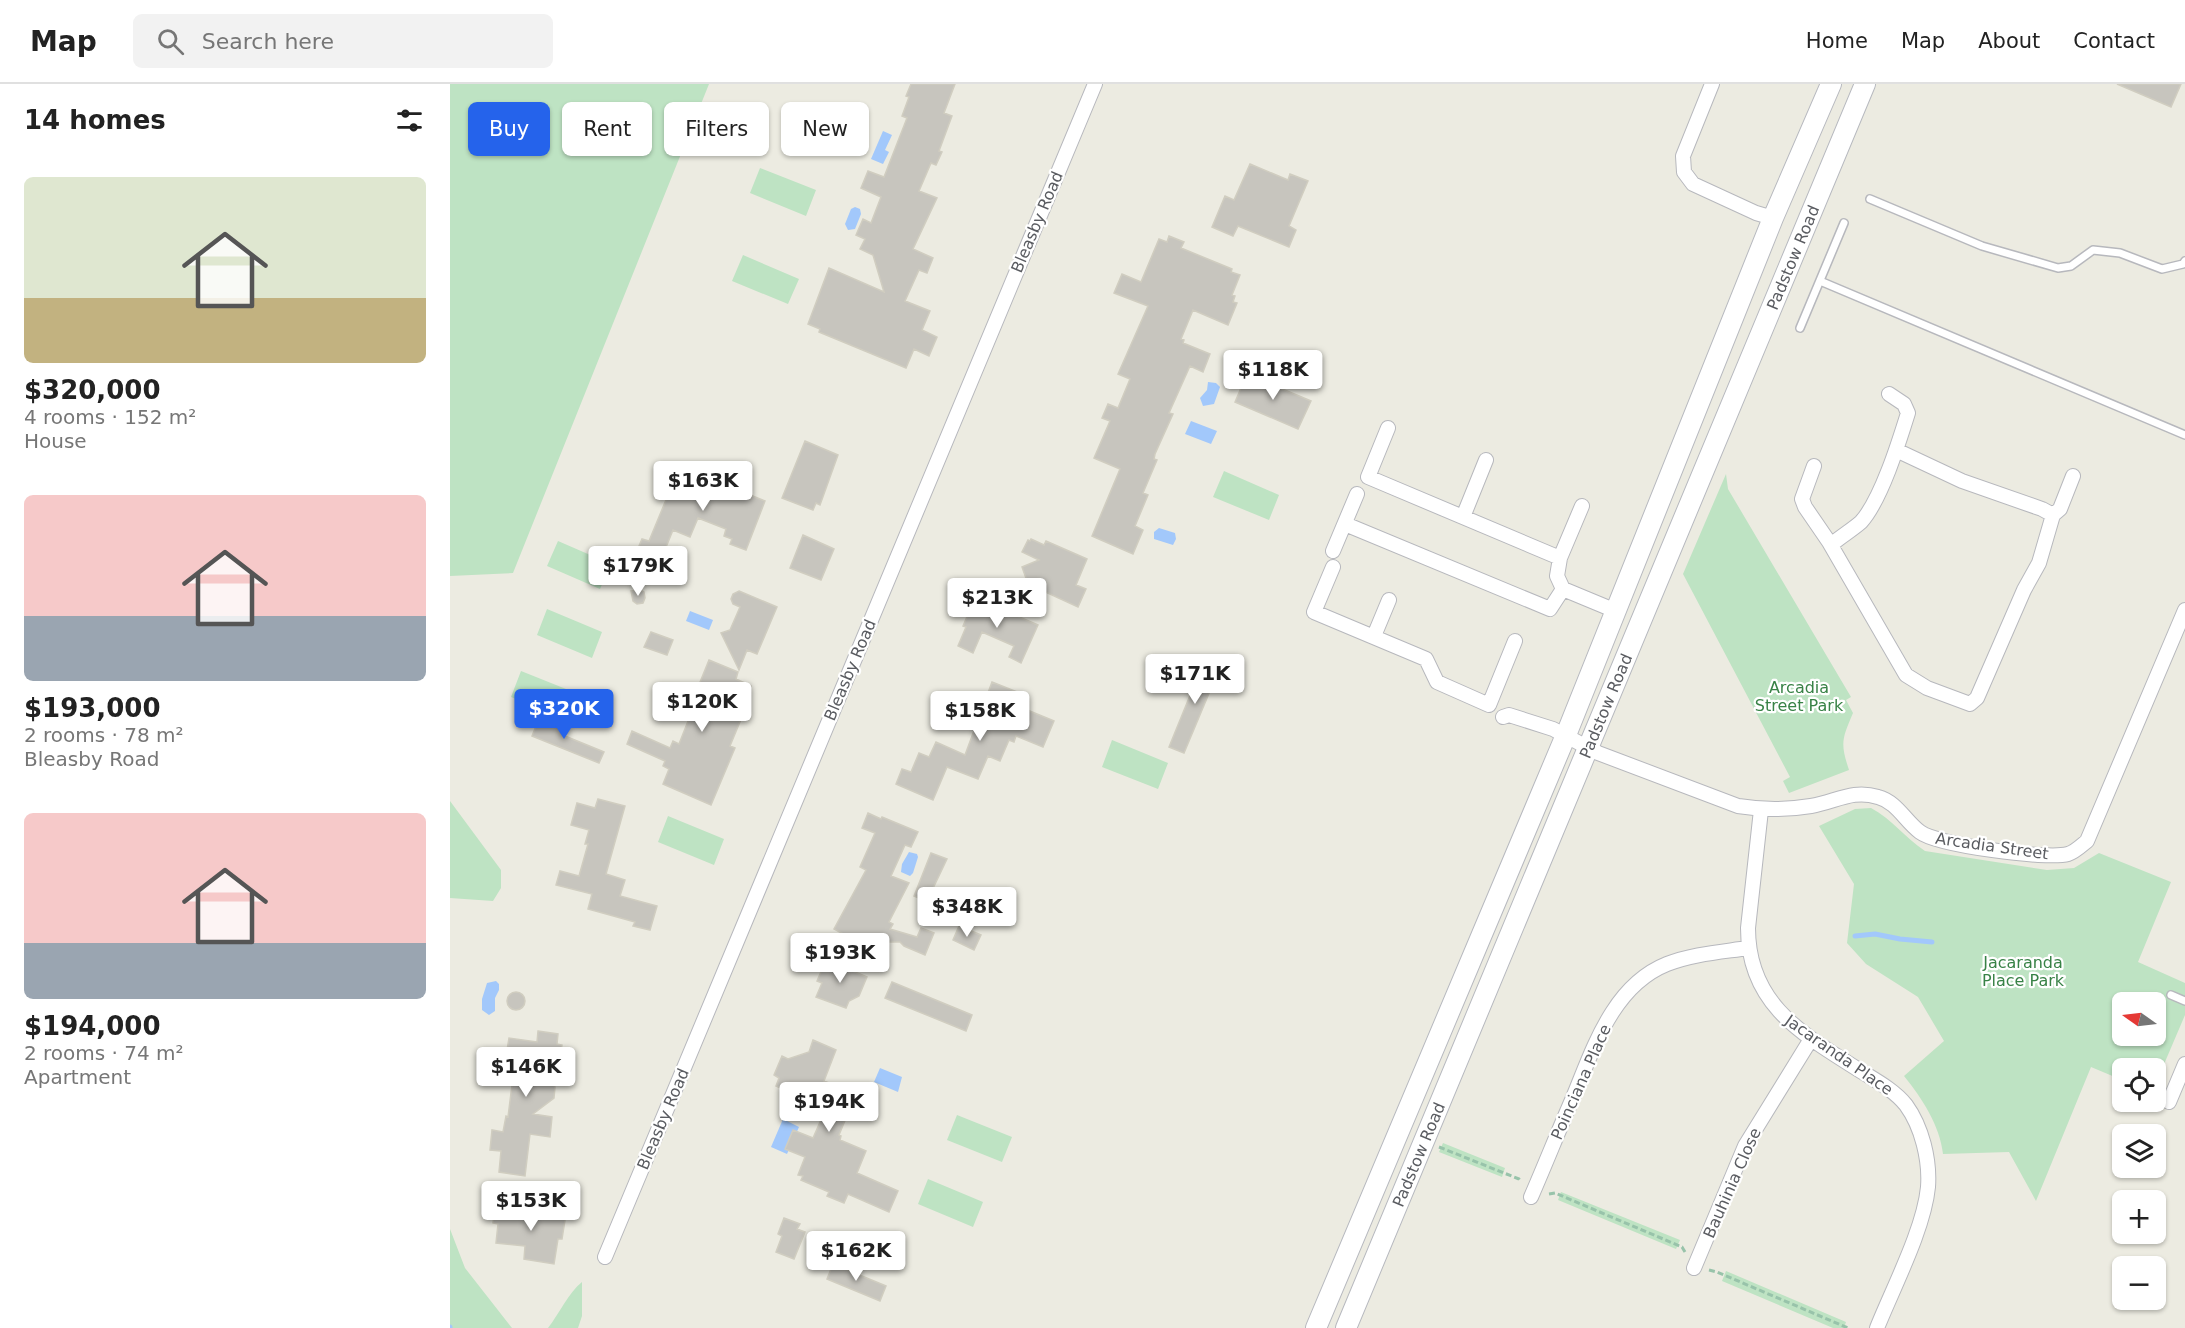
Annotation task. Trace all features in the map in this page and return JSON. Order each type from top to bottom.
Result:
[{"type":"main road","name":"Padstow Road","points":[[1316,1328],[1566,735],[1773,218],[1831,84]]},
{"type":"main road","name":"Padstow Road","points":[[1346,1328],[1865,84]]},
{"type":"street","name":"Bleasby Road","points":[[605,1257],[1095,84]]},
{"type":"street","points":[[1712,84],[1683,156],[1684,172],[1693,184],[1756,213],[1773,218]]},
{"type":"street","points":[[1831,545],[1860,523],[1871,509],[1896,450],[1908,413],[1904,404],[1889,394]]},
{"type":"street","points":[[1388,429],[1368,477],[1560,558]]},
{"type":"street","points":[[1896,450],[1962,482],[2042,509],[2053,515]]},
{"type":"street","points":[[1463,517],[1486,460]]},
{"type":"street","points":[[1814,466],[1802,499],[1804,507],[1831,545],[1906,675],[1927,688],[1970,704],[1977,698],[2038,563],[2053,515],[2060,509],[2073,476]]},
{"type":"street","points":[[1334,551],[1357,494]]},
{"type":"street","points":[[1582,506],[1560,558],[1557,576],[1563,589],[1616,611]]},
{"type":"street","points":[[1345,524],[1550,609],[1563,589]]},
{"type":"street","points":[[1333,567],[1314,612],[1425,659],[1437,682],[1489,705],[1515,641]]},
{"type":"street","points":[[1374,636],[1389,600]]},
{"type":"street","name":"Arcadia Street","points":[[1503,717],[1509,714],[1525,719],[1566,735],[1589,748],[1738,806],[1761,810],[1813,806],[1852,794],[1867,794],[1880,797],[1893,804],[1920,832],[1943,842],[2049,856],[2070,854],[2087,841],[2185,610]]},
{"type":"street","name":"Jacaranda Place","points":[[1761,810],[1748,928],[1748,948],[1754,971],[1767,997],[1782,1016],[1811,1039],[1884,1085],[1905,1104],[1918,1126],[1926,1156],[1928,1187],[1921,1221],[1877,1328]]},
{"type":"street","name":"Poinciana Place","points":[[1531,1197],[1603,1027],[1620,1000],[1642,979],[1665,964],[1690,957],[1748,948]]},
{"type":"street","name":"Bauhinia Close","points":[[1694,1268],[1745,1146],[1811,1039]]},
{"type":"street","points":[[2169,1102],[2185,1064]]},
{"type":"lane","points":[[1870,199],[1982,246],[2058,268],[2071,266],[2093,250],[2121,253],[2162,269],[2185,261]]},
{"type":"lane","points":[[1800,328],[1844,223]]},
{"type":"lane","points":[[1820,281],[2185,435]]},
{"type":"lane","points":[[2170,995],[2185,1001]]},
{"type":"path","points":[[1438,1147],[1519,1179],[1531,1197],[1555,1193],[1682,1247],[1694,1268],[1717,1272],[1848,1328]]},
{"type":"green space","points":[[450,84],[709,84],[702,102],[664,102],[664,156],[680,156],[513,573],[450,576]]},
{"type":"green space","points":[[760,168],[816,190],[806,216],[750,193]]},
{"type":"green space","points":[[743,255],[799,279],[788,304],[732,281]]},
{"type":"green space","points":[[1224,471],[1279,495],[1269,520],[1213,497]]},
{"type":"green space","name":"Arcadia Street Park","points":[[1726,474],[1728,489],[1851,697],[1846,700],[1853,713],[1846,729],[1843,747],[1849,770],[1789,793],[1783,781],[1790,777],[1683,574]]},
{"type":"green space","points":[[558,541],[611,564],[600,589],[547,566]]},
{"type":"green space","points":[[547,609],[602,632],[592,658],[537,635]]},
{"type":"green space","points":[[521,671],[576,693],[566,719],[511,697]]},
{"type":"green space","points":[[1112,740],[1168,763],[1158,789],[1102,767]]},
{"type":"green space","points":[[450,801],[501,870],[501,888],[493,901],[450,898]]},
{"type":"green space","name":"Jacaranda Place Park","points":[[1871,808],[1879,812],[1925,851],[2047,870],[2074,868],[2099,853],[2171,882],[2138,962],[2185,983],[2185,1015],[2166,1060],[2112,1058],[2112,1076],[2091,1067],[2036,1201],[2009,1152],[1943,1154],[1938,1133],[1929,1113],[1904,1076],[1944,1041],[1918,997],[1866,964],[1847,943],[1854,884],[1819,826],[1855,809]]},
{"type":"green space","points":[[668,816],[724,839],[714,865],[658,842]]},
{"type":"green space","points":[[957,1115],[1012,1137],[1002,1162],[947,1140]]},
{"type":"green space","points":[[1443,1143],[1505,1168],[1502,1177],[1439,1152]]},
{"type":"green space","points":[[928,1179],[983,1202],[973,1227],[918,1204]]},
{"type":"green space","points":[[1561,1192],[1680,1240],[1676,1249],[1558,1200]]},
{"type":"green space","points":[[450,1229],[465,1268],[512,1328],[450,1328]]},
{"type":"green space","points":[[1726,1271],[1846,1322],[1844,1328],[1833,1328],[1722,1281]]},
{"type":"green space","points":[[582,1282],[582,1316],[578,1328],[548,1328],[568,1297]]},
{"type":"water","points":[[883,131],[892,135],[885,150],[889,152],[883,164],[871,159]]},
{"type":"water","points":[[855,207],[860,209],[861,214],[855,229],[848,230],[845,224],[851,209]]},
{"type":"water","points":[[1208,382],[1216,383],[1220,387],[1214,404],[1203,406],[1200,398],[1207,390]]},
{"type":"water","points":[[1191,421],[1217,431],[1211,444],[1185,434]]},
{"type":"water","points":[[1159,528],[1175,533],[1176,539],[1173,545],[1154,539],[1154,532]]},
{"type":"water","points":[[690,611],[713,620],[709,630],[686,621]]},
{"type":"water","points":[[909,852],[917,854],[918,857],[910,876],[901,872],[902,864]]},
{"type":"water","points":[[496,981],[499,984],[499,990],[495,998],[495,1011],[489,1015],[482,1010],[482,999],[487,983]]},
{"type":"water","points":[[880,1068],[902,1077],[898,1092],[874,1082]]},
{"type":"water","points":[[783,1119],[799,1127],[787,1154],[771,1147]]},
{"type":"building","points":[[911,84],[955,84],[944,113],[952,116],[939,151],[942,152],[936,165],[931,163],[919,191],[937,198],[913,249],[933,258],[927,273],[919,270],[905,301],[930,311],[922,330],[937,337],[929,356],[914,349],[906,368],[819,332],[820,329],[808,324],[829,268],[884,292],[873,255],[860,249],[865,239],[856,235],[863,219],[871,223],[881,197],[861,188],[868,171],[884,177],[907,118],[902,116]]},
{"type":"building","points":[[2117,84],[2181,84],[2171,107]]},
{"type":"building","points":[[1250,164],[1288,180],[1290,174],[1308,181],[1289,226],[1296,230],[1289,247],[1238,226],[1233,236],[1212,227],[1225,196],[1234,200]]},
{"type":"building","points":[[1169,236],[1184,242],[1181,248],[1232,269],[1231,272],[1240,275],[1232,295],[1235,296],[1233,302],[1237,303],[1228,325],[1193,310],[1181,339],[1184,340],[1183,343],[1210,354],[1203,372],[1190,366],[1169,413],[1173,414],[1155,454],[1154,459],[1157,460],[1143,493],[1148,495],[1135,526],[1143,530],[1133,554],[1092,536],[1120,469],[1094,458],[1110,421],[1102,418],[1108,404],[1118,408],[1130,379],[1118,374],[1148,306],[1114,293],[1122,274],[1141,282],[1159,239],[1167,242]]},
{"type":"building","points":[[1247,374],[1311,401],[1298,429],[1235,402]]},
{"type":"building","points":[[805,441],[838,455],[820,505],[816,503],[813,510],[782,498]]},
{"type":"building","points":[[680,466],[765,501],[746,550],[730,544],[732,539],[724,536],[726,529],[698,518],[690,537],[673,530],[660,562],[636,553],[642,539],[649,541]]},
{"type":"building","points":[[803,535],[834,549],[821,580],[790,568]]},
{"type":"building","points":[[1031,539],[1044,545],[1046,541],[1087,559],[1076,585],[1086,589],[1078,607],[1028,584],[1022,567],[1039,560],[1022,552],[1028,540]]},
{"type":"building","points":[[631,591],[644,592],[645,598],[643,603],[637,604],[633,601]]},
{"type":"building","points":[[739,591],[777,607],[757,654],[747,650],[739,670],[721,633],[730,630],[740,607],[733,604],[731,599],[733,594]]},
{"type":"building","points":[[975,598],[1038,625],[1021,663],[1009,657],[1014,646],[982,632],[973,653],[958,646],[966,627],[963,626]]},
{"type":"building","points":[[651,632],[673,640],[667,655],[644,647]]},
{"type":"building","points":[[709,660],[738,672],[736,679],[751,686],[746,698],[749,700],[730,746],[735,748],[711,805],[663,784],[669,769],[663,766],[665,761],[627,744],[632,731],[670,748],[673,741],[679,744],[690,716],[662,705],[670,687],[694,697]]},
{"type":"building","points":[[1209,660],[1223,666],[1217,680],[1215,679],[1184,753],[1169,747],[1191,693],[1184,690],[1190,677],[1200,681]]},
{"type":"building","points":[[992,682],[1025,695],[1020,707],[1054,721],[1043,747],[1016,736],[1014,742],[1009,740],[1000,761],[988,756],[978,779],[947,767],[933,800],[896,784],[902,769],[911,772],[919,753],[929,757],[936,742],[965,755]]},
{"type":"building","points":[[540,716],[569,728],[565,736],[604,752],[599,763],[532,736]]},
{"type":"building","points":[[598,799],[625,806],[606,874],[625,880],[620,896],[657,906],[650,930],[633,926],[635,922],[588,909],[592,894],[556,885],[560,871],[579,876],[588,844],[585,844],[589,830],[571,825],[577,803],[595,808]]},
{"type":"building","points":[[868,813],[918,832],[911,847],[905,845],[891,876],[909,883],[889,922],[893,924],[890,929],[917,937],[921,928],[934,933],[925,955],[900,942],[867,942],[865,946],[834,929],[866,870],[860,867],[875,833],[862,828]]},
{"type":"building","points":[[931,853],[947,859],[927,901],[914,896]]},
{"type":"building","points":[[959,926],[981,935],[974,950],[953,940]]},
{"type":"building","points":[[826,960],[867,977],[859,996],[849,1001],[846,1008],[816,997],[822,983],[817,981]]},
{"type":"building","points":[[892,982],[972,1015],[966,1031],[885,998]]},
{"type":"building","points":[[516,992],[522,995],[525,1001],[522,1007],[516,1010],[510,1007],[507,1001],[510,995]]},
{"type":"building","points":[[538,1031],[558,1034],[557,1044],[562,1045],[563,1053],[559,1068],[537,1065],[555,1087],[554,1098],[533,1114],[552,1117],[550,1137],[530,1134],[525,1176],[499,1172],[501,1151],[490,1150],[492,1130],[503,1132],[506,1116],[508,1117],[514,1069],[495,1066],[497,1048],[507,1050],[509,1038],[537,1042]]},
{"type":"building","points":[[813,1040],[836,1050],[824,1081],[856,1094],[839,1135],[840,1140],[866,1151],[857,1173],[898,1191],[889,1212],[848,1194],[844,1203],[827,1196],[829,1192],[801,1180],[803,1176],[798,1175],[805,1157],[785,1149],[793,1130],[813,1138],[824,1113],[821,1112],[825,1103],[795,1088],[793,1093],[776,1086],[779,1078],[774,1075],[782,1056],[788,1059],[809,1052]]},
{"type":"building","points":[[495,1208],[527,1211],[527,1208],[566,1214],[562,1239],[558,1239],[554,1264],[524,1259],[525,1246],[496,1243],[498,1224],[493,1223]]},
{"type":"building","points":[[784,1218],[800,1224],[797,1229],[805,1232],[794,1259],[776,1252],[782,1236],[778,1234]]},
{"type":"building","points":[[833,1264],[886,1286],[880,1301],[827,1279]]},
{"type":"waterway","points":[[1855,936],[1875,934],[1932,942]]}]
